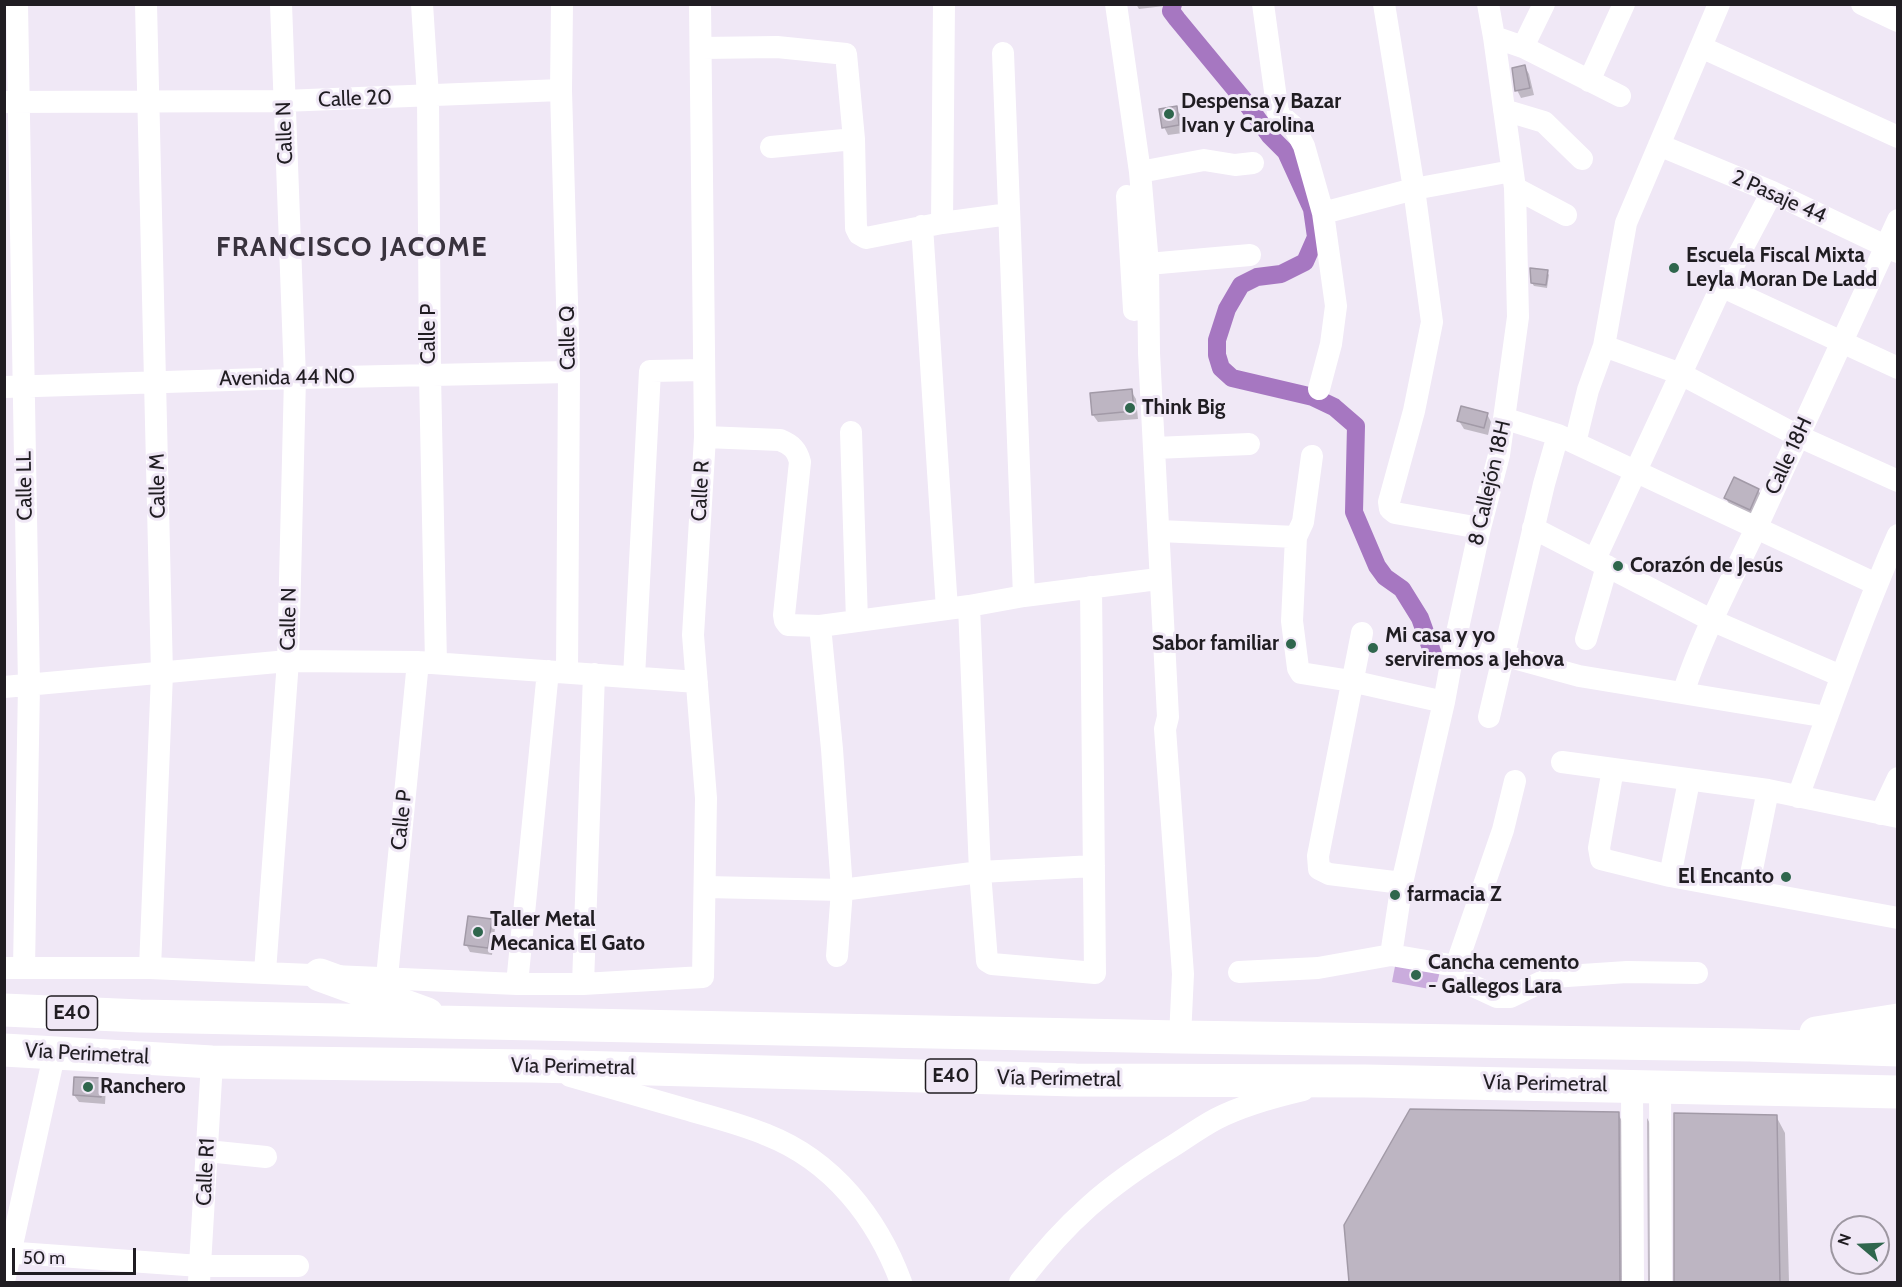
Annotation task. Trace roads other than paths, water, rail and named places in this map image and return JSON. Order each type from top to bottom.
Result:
[{"type":"highway","points":[[320,975],[445,1022]]},
{"type":"highway","name":"Vía Perimetral","points":[[4,1010],[140,1016],[1180,1037],[1750,1045],[1898,1050]]},
{"type":"highway","points":[[1750,1045],[1898,1020]]},
{"type":"highway","name":"Vía Perimetral","points":[[4,1050],[55,1051],[212,1062],[534,1066],[1076,1080],[1365,1081],[1646,1086],[1891,1093]]},
{"type":"street","name":"Calle LL","points":[[14,968],[29,685],[14,386],[11,103],[17,4]]},
{"type":"street","name":"Calle M","points":[[146,4],[162,674],[150,968]]},
{"type":"street","name":"Calle N","points":[[265,972],[288,661],[295,378],[281,4]]},
{"type":"street","name":"Calle P","points":[[387,977],[427,662],[430,375],[428,96],[422,4]]},
{"type":"street","name":"Calle Q","points":[[517,984],[558,671],[569,372],[561,90],[562,4]]},
{"type":"street","name":"Calle R","points":[[583,984],[703,977],[706,798],[693,635],[705,437],[700,4]]},
{"type":"street","points":[[945,4],[932,225],[958,607],[987,961],[992,964],[1095,973],[1090,587]]},
{"type":"street","points":[[1105,4],[1155,448],[1168,717],[1165,729],[1183,974],[1180,1037]]},
{"type":"street","points":[[1116,4],[1140,172],[1148,264],[1143,353],[1150,579],[1158,716],[1165,729]]},
{"type":"street","points":[[1263,4],[1278,113],[1294,127],[1304,147],[1323,213],[1336,306],[1331,344],[1319,389]]},
{"type":"street","points":[[1384,4],[1414,189],[1432,322],[1413,411],[1389,502],[1390,509],[1395,513],[1480,528]]},
{"type":"street","name":"8 Callejón 18H","points":[[1391,955],[1402,883],[1444,702],[1480,528],[1499,455],[1506,419],[1518,317],[1513,180],[1488,4]]},
{"type":"street","points":[[1523,47],[1544,4]]},
{"type":"street","points":[[1588,81],[1624,4]]},
{"type":"street","points":[[1489,717],[1533,528],[1566,439],[1605,346],[1626,223],[1719,4]]},
{"type":"street","points":[[1862,4],[1898,21]]},
{"type":"street","points":[[1494,37],[1523,47],[1620,96]]},
{"type":"street","points":[[702,48],[777,47],[846,54],[854,139],[856,228],[859,234],[866,238],[932,225],[1009,214]]},
{"type":"street","points":[[1701,47],[1898,137]]},
{"type":"street","points":[[1003,53],[1024,596]]},
{"type":"street","name":"Calle 20","points":[[11,103],[148,100],[283,101],[561,90]]},
{"type":"street","points":[[1504,110],[1544,122],[1582,159]]},
{"type":"street","points":[[771,147],[854,139]]},
{"type":"street","name":"2 Pasaje 44","points":[[1659,145],[1772,192],[1892,249]]},
{"type":"street","points":[[1140,172],[1204,160],[1235,165],[1253,163]]},
{"type":"street","points":[[1323,213],[1414,189],[1513,180],[1566,215]]},
{"type":"street","points":[[1586,639],[1601,562],[1636,471],[1723,287],[1772,192]]},
{"type":"street","name":"Calle 18H","points":[[1683,693],[1696,653],[1841,343],[1892,249],[1898,220]]},
{"type":"street","points":[[1148,264],[1250,255]]},
{"type":"street","points":[[1723,287],[1898,368]]},
{"type":"street","points":[[1605,346],[1681,374],[1798,436],[1898,481]]},
{"type":"street","points":[[634,677],[650,371],[704,370]]},
{"type":"street","name":"Avenida 44 NO","points":[[14,386],[569,372]]},
{"type":"street","points":[[1506,419],[1566,439],[1876,584]]},
{"type":"street","points":[[851,432],[856,621]]},
{"type":"street","points":[[705,437],[780,440],[790,444],[797,451],[800,462],[784,615],[788,625],[820,626],[1150,579]]},
{"type":"street","points":[[1155,448],[1249,444]]},
{"type":"street","points":[[1312,456],[1303,522],[1296,537],[1292,621],[1298,668],[1306,675],[1351,681],[1444,702]]},
{"type":"street","points":[[1533,528],[1711,620],[1841,676]]},
{"type":"street","points":[[1159,531],[1296,537]]},
{"type":"street","points":[[1798,797],[1876,584],[1898,535]]},
{"type":"street","points":[[820,626],[842,890],[837,956]]},
{"type":"street","points":[[1362,633],[1318,856],[1319,869],[1329,874],[1402,883]]},
{"type":"street","points":[[1455,642],[1579,676],[1827,717]]},
{"type":"street","points":[[4,687],[288,661],[427,662],[697,682]]},
{"type":"street","points":[[14,968],[150,968],[517,984],[583,984],[594,674]]},
{"type":"street","points":[[1562,762],[1768,790],[1889,816],[1898,778]]},
{"type":"street","points":[[1613,770],[1599,856],[1601,859],[1609,863],[1670,876],[1898,918]]},
{"type":"street","points":[[1515,781],[1503,830],[1456,966],[1460,976],[1469,984],[1497,997],[1510,998],[1552,977],[1627,972],[1697,973]]},
{"type":"street","points":[[1670,876],[1689,781]]},
{"type":"street","points":[[1748,889],[1768,790]]},
{"type":"street","points":[[706,887],[842,890],[980,872],[1094,866]]},
{"type":"street","points":[[1239,972],[1318,968],[1391,955],[1456,966]]},
{"type":"street","points":[[4,1281],[8,1252],[55,1051]]},
{"type":"street","name":"Calle R1","points":[[200,1274],[212,1062]]},
{"type":"street","points":[[534,1066],[737,1124],[770,1136],[800,1152],[828,1172],[853,1197],[874,1225],[891,1255],[901,1282]]},
{"type":"street","points":[[1020,1282],[1043,1251],[1072,1220],[1096,1199],[1137,1167],[1217,1119],[1264,1099],[1314,1088],[1365,1081]]},
{"type":"street","points":[[1646,1086],[1667,1280],[1633,1278],[1646,1086]]},
{"type":"street","points":[[207,1151],[266,1156]]},
{"type":"street","points":[[8,1252],[200,1274],[297,1266]]},
{"type":"waterway","points":[[1173,4],[1171,11],[1177,19],[1244,100],[1270,136],[1286,152],[1312,209],[1316,237],[1305,262],[1281,274],[1257,277],[1241,285],[1227,309],[1217,340],[1217,355],[1221,368],[1232,378],[1313,397],[1334,407],[1356,426],[1354,512],[1377,566],[1385,577],[1402,589],[1420,618],[1434,657]]},
{"type":"place","name":"Despensa y Bazar Ivan y Carolina","points":[[1169,114]]},
{"type":"place","name":"Escuela Fiscal Mixta Leyla Moran De Ladd","points":[[1674,268]]},
{"type":"place","name":"Think Big","points":[[1130,408]]},
{"type":"place","name":"Corazón de Jesús","points":[[1618,566]]},
{"type":"place","name":"Sabor familiar","points":[[1291,644]]},
{"type":"place","name":"Mi casa y yo serviremos a Jehova","points":[[1373,648]]},
{"type":"place","name":"El Encanto","points":[[1786,877]]},
{"type":"place","name":"farmacia Z","points":[[1395,895]]},
{"type":"place","name":"Taller Metal Mecanica El Gato","points":[[478,932]]},
{"type":"place","name":"Cancha cemento - Gallegos Lara","points":[[1416,975]]},
{"type":"place","name":"Ranchero","points":[[88,1087]]},
{"type":"district","name":"FRANCISCO JACOME","points":[[352,248]]}]
